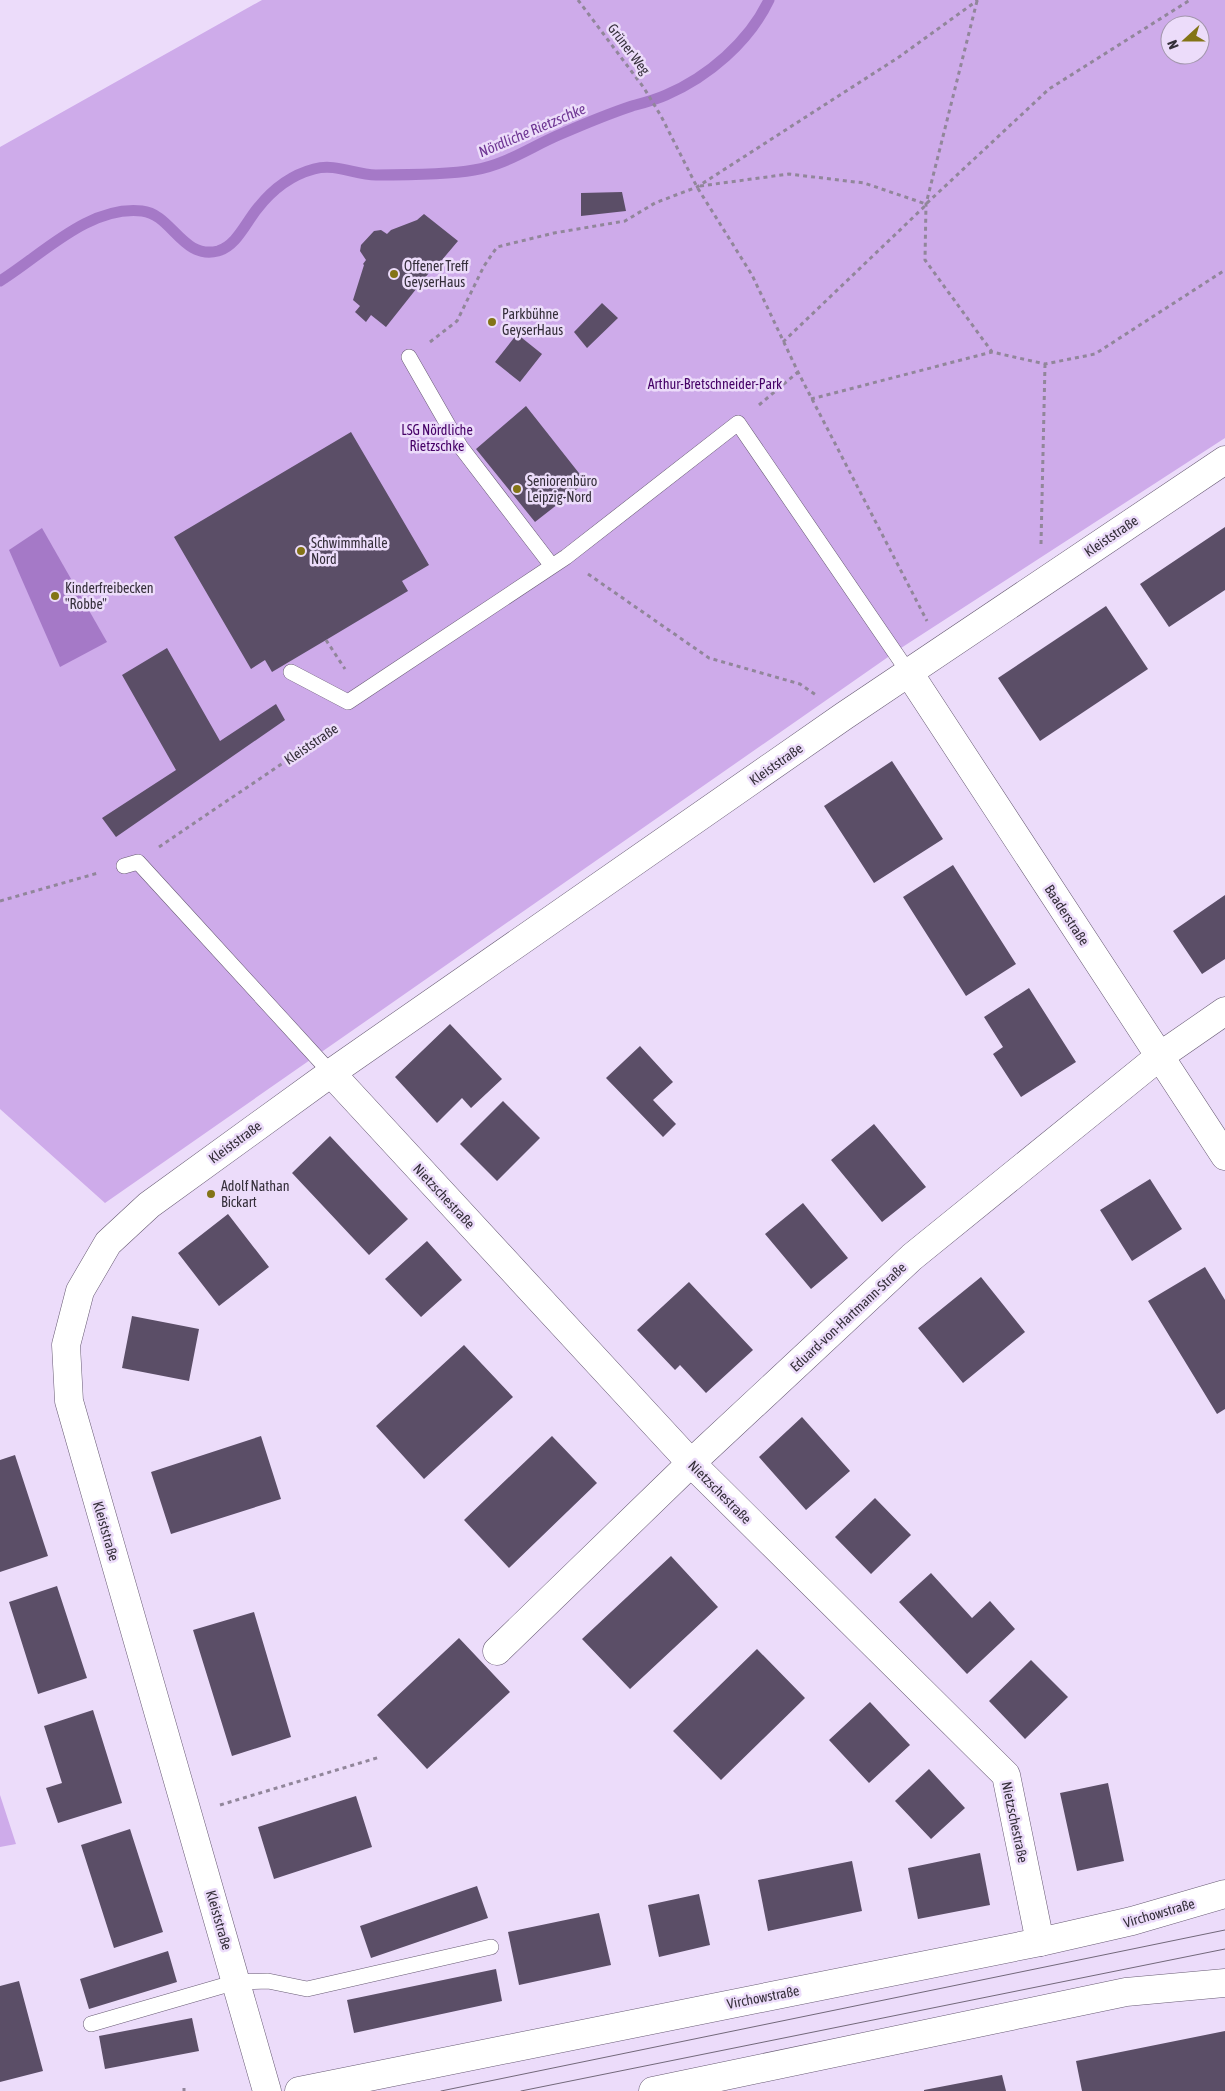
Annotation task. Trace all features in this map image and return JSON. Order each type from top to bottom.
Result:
[{"type":"street","name":"Kleiststraße","points":[[267,2091],[69,1401],[66,1345],[80,1291],[108,1243],[149,1205],[331,1073],[844,716],[1225,460]]},
{"type":"street","name":"Baaderstraße","points":[[909,673],[1225,1156]]},
{"type":"street","name":"Eduard-von-Hartmann-Straße","points":[[497,1651],[691,1463],[912,1257],[1160,1056],[1225,1011]]},
{"type":"street","name":"Nietzschestraße","points":[[331,1073],[691,1463],[1006,1775],[1040,1942]]},
{"type":"street","name":"Virchowstraße","points":[[299,2091],[1040,1942],[1132,1921],[1225,1894]]},
{"type":"street","points":[[653,2091],[1126,1992],[1225,1983]]},
{"type":"lane","points":[[409,358],[460,446],[552,566]]},
{"type":"lane","points":[[291,672],[348,702],[552,566],[738,423],[909,673]]},
{"type":"lane","points":[[131,864],[331,1073]]},
{"type":"lane","points":[[91,2024],[236,1982],[268,1981],[307,1989],[491,1947]]},
{"type":"path","name":"Grüner Weg","points":[[578,0],[644,88],[661,116],[697,187],[752,275],[811,399],[942,650]]},
{"type":"path","points":[[978,0],[926,204],[925,260],[992,352]]},
{"type":"path","points":[[409,358],[457,321],[484,266],[496,247],[554,233],[625,221],[655,203],[697,187],[899,57],[978,0]]},
{"type":"path","points":[[783,342],[1049,89],[1190,0]]},
{"type":"path","points":[[697,187],[789,174],[864,183],[926,204]]},
{"type":"path","points":[[811,399],[992,352],[1045,364],[1095,354],[1225,270]]},
{"type":"path","points":[[1040,585],[1045,364]]},
{"type":"path","points":[[738,423],[798,372]]},
{"type":"path","points":[[592,576],[709,658],[800,684],[844,716]]},
{"type":"path","points":[[326,640],[336,656]]},
{"type":"path","name":"Kleiststraße","points":[[0,901],[131,864],[345,720],[348,702]]},
{"type":"path","points":[[217,1806],[380,1757]]},
{"type":"green space","name":"Arthur-Bretschneider-Park","points":[[262,0],[1225,0],[1225,438],[901,648],[105,1203],[0,1109],[0,147]]},
{"type":"green space","points":[[0,1795],[16,1844],[0,1847]]},
{"type":"shaded area","name":"Kinderfreibecken \"Robbe\"","points":[[42,528],[107,642],[60,667],[9,550]]},
{"type":"building","points":[[622,192],[626,211],[581,216],[581,193]]},
{"type":"building","name":"Offener Treff GeyserHaus","points":[[424,214],[458,241],[436,267],[432,269],[386,327],[371,315],[366,322],[355,312],[360,306],[353,300],[363,264],[366,260],[360,251],[361,245],[374,231],[381,230],[387,234],[391,230],[417,220]]},
{"type":"building","points":[[602,303],[618,318],[587,348],[574,332]]},
{"type":"building","points":[[517,334],[542,354],[520,382],[495,362]]},
{"type":"building","points":[[526,406],[586,482],[535,522],[476,449]]},
{"type":"building","name":"Schwimmhalle Nord","points":[[351,432],[429,565],[402,581],[408,591],[272,672],[265,660],[251,669],[174,537]]},
{"type":"building","points":[[1225,527],[1225,590],[1169,627],[1140,584]]},
{"type":"building","points":[[1106,606],[1148,669],[1040,741],[998,678]]},
{"type":"building","points":[[167,648],[220,741],[276,704],[285,720],[116,837],[102,818],[176,770],[122,675]]},
{"type":"building","points":[[892,761],[943,839],[874,883],[824,806]]},
{"type":"building","points":[[953,865],[1016,964],[966,996],[903,897]]},
{"type":"building","points":[[1225,895],[1225,959],[1202,974],[1173,931]]},
{"type":"building","points":[[1029,988],[1076,1062],[1021,1097],[993,1054],[1003,1047],[984,1017]]},
{"type":"building","points":[[450,1024],[502,1079],[471,1108],[462,1098],[437,1123],[395,1077]]},
{"type":"building","points":[[640,1046],[673,1082],[653,1100],[676,1124],[663,1137],[606,1078]]},
{"type":"building","points":[[503,1101],[540,1138],[497,1181],[460,1144]]},
{"type":"building","points":[[874,1124],[926,1187],[882,1222],[831,1160]]},
{"type":"building","points":[[330,1136],[408,1219],[369,1255],[292,1173]]},
{"type":"building","points":[[1150,1179],[1182,1229],[1132,1261],[1100,1210]]},
{"type":"building","points":[[803,1203],[848,1258],[811,1289],[765,1234]]},
{"type":"building","points":[[228,1214],[269,1267],[219,1306],[178,1253]]},
{"type":"building","points":[[427,1241],[462,1280],[421,1317],[385,1279]]},
{"type":"building","points":[[1205,1267],[1225,1300],[1225,1409],[1217,1414],[1148,1301]]},
{"type":"building","points":[[981,1277],[1025,1332],[963,1383],[918,1328]]},
{"type":"building","points":[[689,1282],[753,1350],[706,1393],[680,1365],[675,1370],[637,1330]]},
{"type":"building","points":[[132,1316],[199,1329],[189,1381],[122,1368]]},
{"type":"building","points":[[464,1345],[513,1397],[424,1479],[376,1426]]},
{"type":"building","points":[[802,1417],[850,1471],[806,1510],[759,1457]]},
{"type":"building","points":[[261,1436],[281,1499],[171,1534],[151,1472]]},
{"type":"building","points":[[552,1436],[597,1483],[509,1568],[464,1520]]},
{"type":"building","points":[[15,1455],[48,1556],[0,1572],[0,1460]]},
{"type":"building","points":[[875,1498],[911,1535],[871,1574],[835,1537]]},
{"type":"building","points":[[671,1556],[718,1607],[630,1689],[582,1639]]},
{"type":"building","points":[[931,1573],[972,1618],[990,1601],[1015,1629],[967,1674],[899,1602]]},
{"type":"building","points":[[57,1586],[87,1678],[38,1694],[9,1602]]},
{"type":"building","points":[[254,1612],[291,1737],[232,1756],[193,1630]]},
{"type":"building","points":[[459,1638],[510,1692],[427,1769],[377,1715]]},
{"type":"building","points":[[757,1649],[805,1698],[721,1780],[673,1731]]},
{"type":"building","points":[[1031,1660],[1068,1697],[1025,1739],[989,1701]]},
{"type":"building","points":[[870,1702],[910,1745],[869,1783],[829,1740]]},
{"type":"building","points":[[93,1710],[122,1803],[58,1823],[46,1788],[62,1783],[44,1726]]},
{"type":"building","points":[[929,1769],[965,1808],[931,1839],[895,1801]]},
{"type":"building","points":[[1108,1783],[1124,1861],[1077,1871],[1060,1793]]},
{"type":"building","points":[[356,1796],[372,1847],[274,1879],[258,1827]]},
{"type":"building","points":[[130,1829],[163,1932],[114,1948],[81,1845]]},
{"type":"building","points":[[980,1853],[990,1905],[918,1919],[908,1868]]},
{"type":"building","points":[[852,1861],[862,1911],[768,1931],[758,1880]]},
{"type":"building","points":[[477,1886],[488,1918],[371,1958],[360,1926]]},
{"type":"building","points":[[699,1894],[710,1945],[659,1957],[648,1905]]},
{"type":"building","points":[[599,1913],[611,1965],[519,1985],[508,1932]]},
{"type":"building","points":[[168,1951],[177,1982],[89,2009],[80,1979]]},
{"type":"building","points":[[496,1969],[502,2001],[354,2033],[347,2000]]},
{"type":"building","points":[[19,1981],[43,2071],[0,2082],[0,1986]]},
{"type":"building","points":[[192,2018],[199,2051],[105,2069],[99,2036]]},
{"type":"building","points":[[1225,2031],[1225,2091],[1082,2091],[1076,2061]]},
{"type":"building","points":[[1002,2075],[1006,2091],[924,2091],[924,2090]]},
{"type":"waterway","name":"Nördliche Rietzschke","points":[[0,281],[67,234],[103,216],[122,211],[142,211],[152,214],[195,249],[206,252],[218,251],[230,244],[240,234],[257,209],[275,190],[297,175],[314,169],[330,167],[376,175],[412,175],[463,172],[497,164],[587,123],[662,97],[697,78],[712,68],[739,44],[761,15],[769,0]]},
{"type":"tram line","points":[[441,2091],[1225,1930]]},
{"type":"tram line","points":[[521,2091],[1225,1949]]},
{"type":"place","name":"Offener Treff GeyserHaus","points":[[394,274]]},
{"type":"place","name":"Parkbühne GeyserHaus","points":[[492,322]]},
{"type":"place","name":"Seniorenbüro Leipzig-Nord","points":[[517,489]]},
{"type":"place","name":"Schwimmhalle Nord","points":[[301,551]]},
{"type":"place","name":"Kinderfreibecken \"Robbe\"","points":[[55,596]]},
{"type":"place","name":"Adolf Nathan Bickart","points":[[211,1194]]},
{"type":"park label","name":"LSG Nördliche Rietzschke","points":[[437,438]]}]
